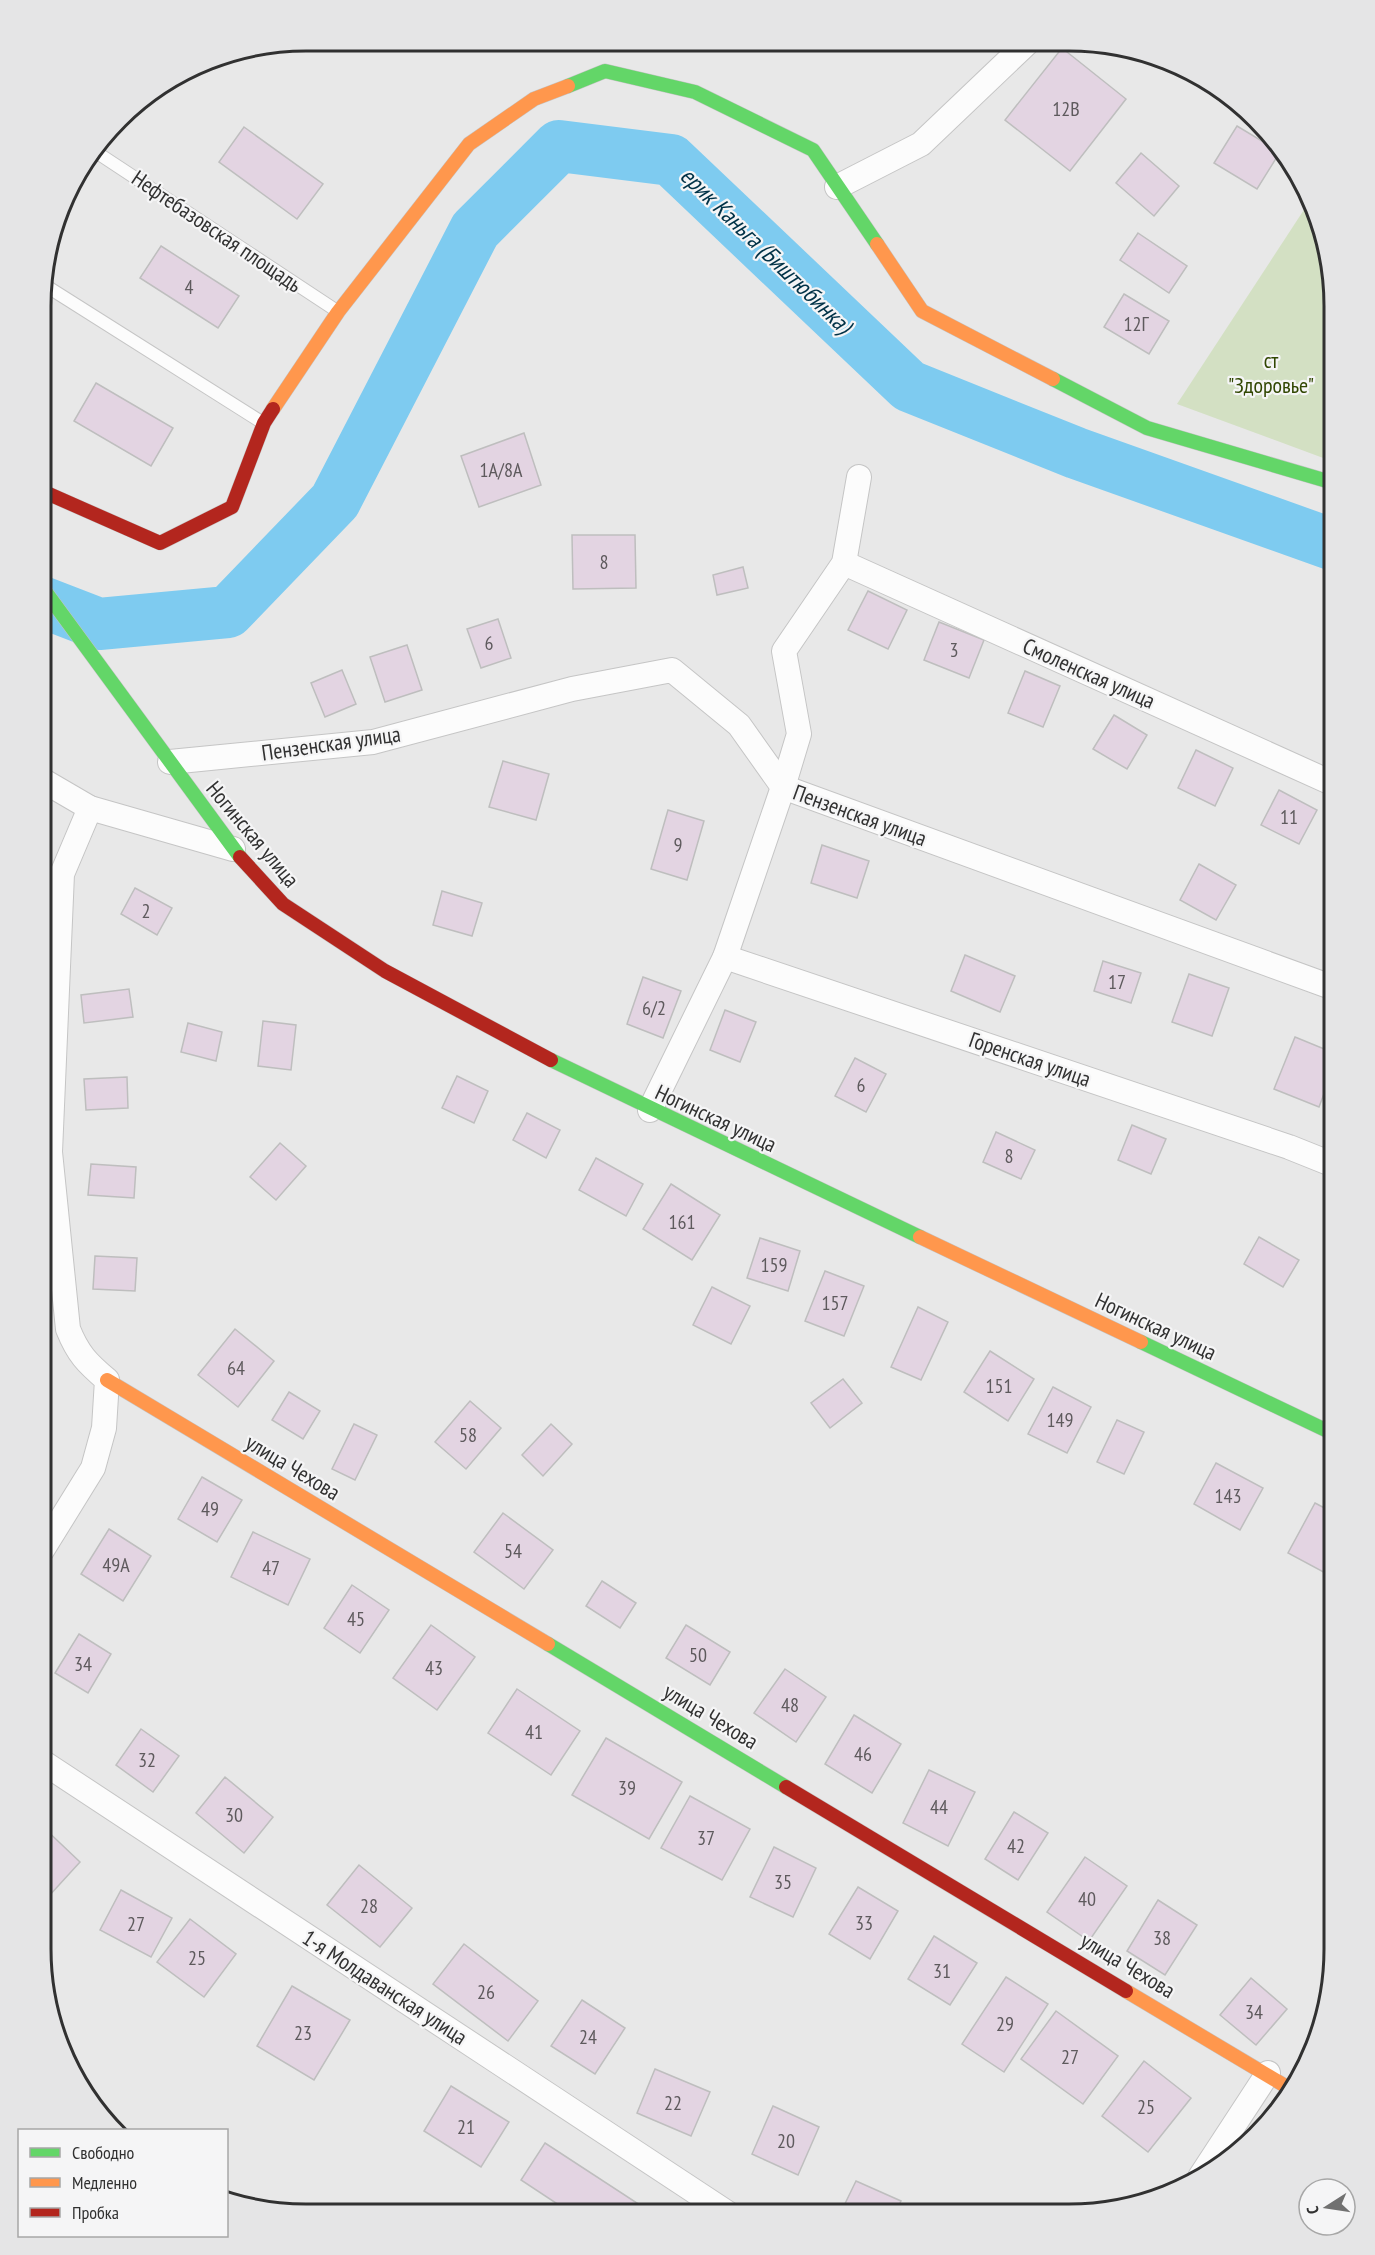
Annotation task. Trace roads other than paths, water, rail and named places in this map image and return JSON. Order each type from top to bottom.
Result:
[{"type":"street","points":[[837,187],[921,144],[1019,51]]},
{"type":"street","points":[[51,495],[160,543],[232,507],[264,423],[338,312],[469,144],[534,99],[605,71],[695,93],[813,150],[922,311],[1147,428],[1324,480]]},
{"type":"street","points":[[650,1110],[725,957],[783,786],[799,734],[784,651],[844,563],[859,477]]},
{"type":"street","name":"Смоленская улица","points":[[844,563],[1324,779]]},
{"type":"street","name":"Ногинская улица","points":[[51,599],[233,849],[283,904],[385,971],[580,1076],[1324,1429]]},
{"type":"street","name":"Пензенская улица","points":[[170,762],[373,742],[572,689],[672,670],[739,725],[783,786],[1324,984]]},
{"type":"street","points":[[51,785],[90,808],[233,849]]},
{"type":"street","points":[[51,1066],[62,874],[90,808]]},
{"type":"street","name":"Горенская улица","points":[[725,957],[1289,1147],[1324,1161]]},
{"type":"street","points":[[51,1193],[68,1329],[75,1347],[84,1360],[107,1380],[104,1428],[93,1468],[51,1536]]},
{"type":"street","name":"улица Чехова","points":[[107,1380],[1285,2085]]},
{"type":"street","name":"1-я Молдаванская улица","points":[[51,1768],[714,2204]]},
{"type":"street","points":[[1210,2162],[1268,2073]]},
{"type":"lane","name":"Нефтебазовская площадь","points":[[101,155],[338,312]]},
{"type":"lane","points":[[52,290],[264,423]]},
{"type":"waterway","name":"ерик Каньга (Биштюбинка)","points":[[51,605],[99,624],[228,612],[335,501],[475,230],[559,146],[671,160],[909,386],[1076,453],[1324,541]]},
{"type":"park label","name":"ст \"Здоровье\"","points":[[1271,372]]}]
